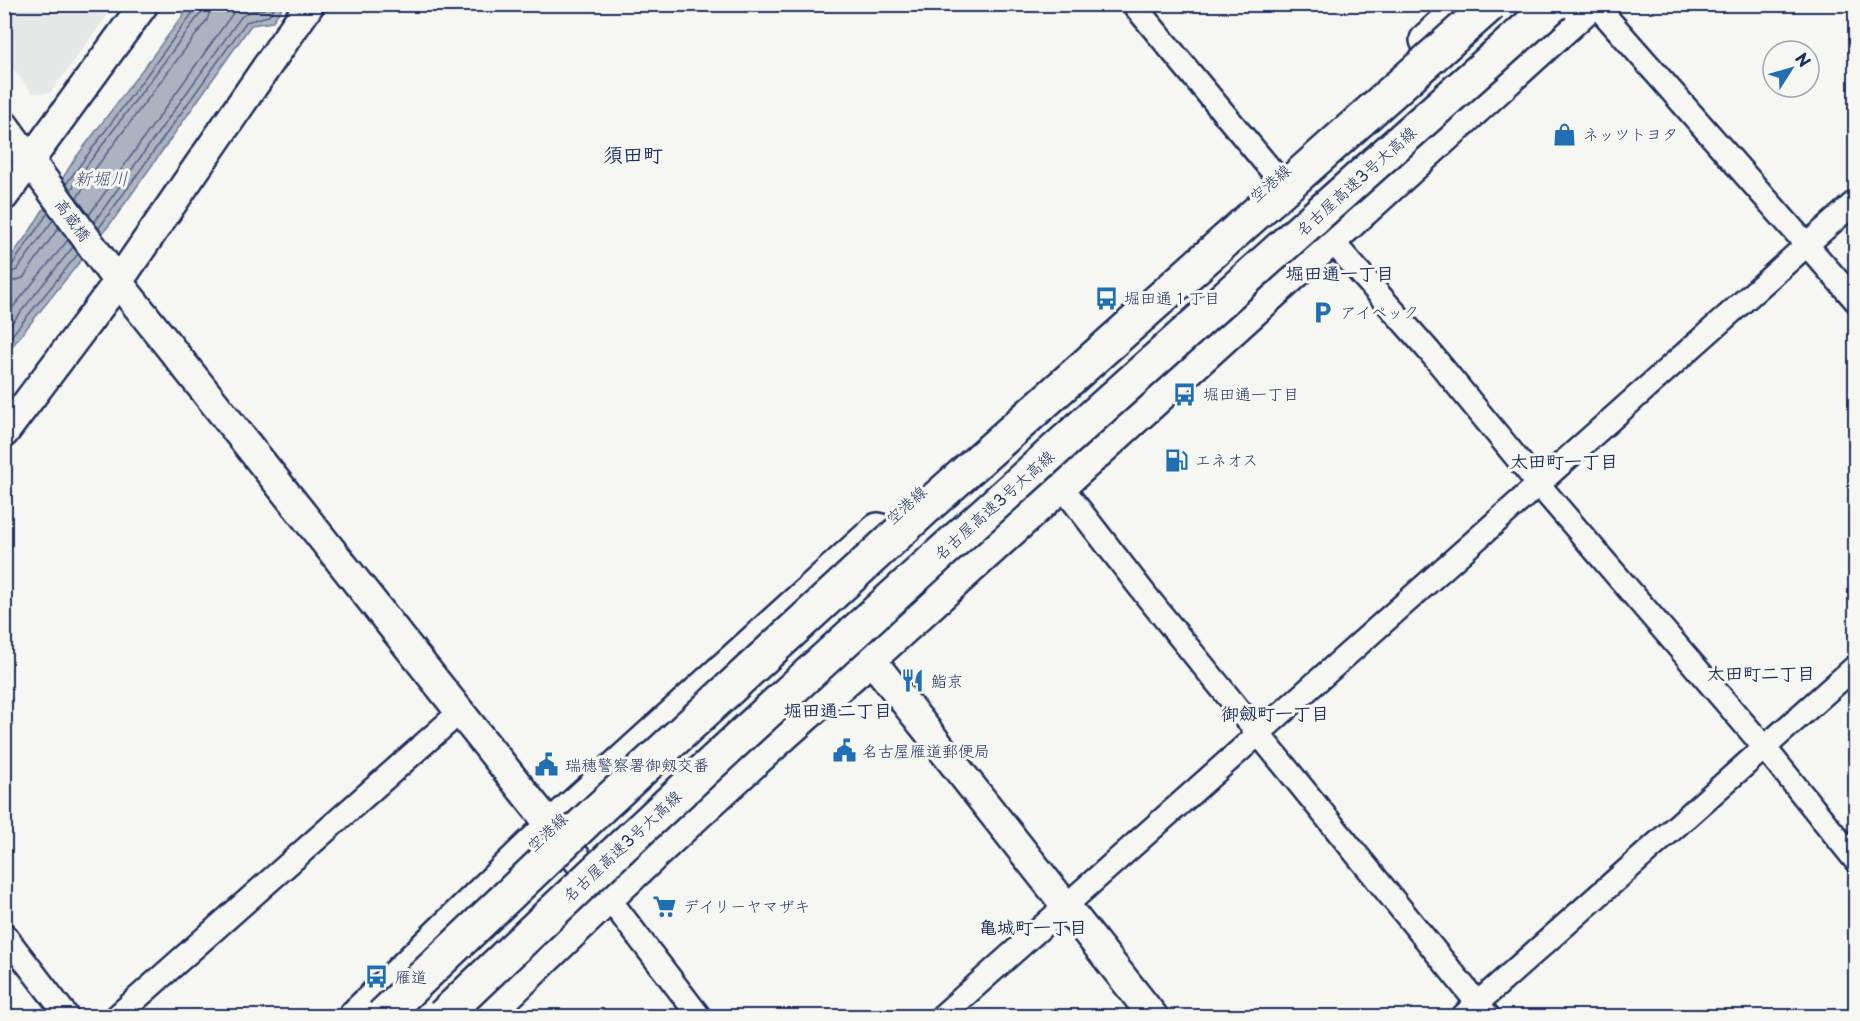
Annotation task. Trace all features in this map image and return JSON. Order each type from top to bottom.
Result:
[{"type":"main road","name":"空港線","points":[[356,1017],[551,827],[833,571],[1277,177],[1466,4]]},
{"type":"main road","points":[[382,1017],[600,808],[931,502],[1491,4]]},
{"type":"main road","name":"名古屋高速3号大高線","points":[[443,1017],[629,838],[821,661],[1554,4]]},
{"type":"main road","points":[[484,1017],[608,896],[792,724],[870,658],[1059,483],[1331,240],[1589,4]]},
{"type":"main road","points":[[419,1017],[768,685],[1442,82]]},
{"type":"street","points":[[4,196],[36,168],[144,4]]},
{"type":"street","points":[[4,433],[111,273],[310,4]]},
{"type":"street","points":[[1133,4],[1277,177]]},
{"type":"street","points":[[1595,4],[1856,301]]},
{"type":"street","name":"高蔵橋","points":[[4,125],[111,273],[608,896]]},
{"type":"street","points":[[942,1017],[1856,201]]},
{"type":"street","points":[[1331,240],[1429,351],[1539,485],[1765,748],[1848,835],[1856,861]]},
{"type":"street","points":[[1059,483],[1366,868],[1476,1012],[1856,666]]},
{"type":"street","points":[[870,658],[1154,1017]]},
{"type":"street","points":[[117,1017],[461,711]]},
{"type":"street","points":[[608,896],[699,1017]]},
{"type":"street","points":[[4,934],[67,1017]]},
{"type":"shaded area","points":[[5,4],[115,5],[50,93],[32,93],[5,58]]},
{"type":"water","name":"新堀川","points":[[191,5],[284,5],[272,22],[251,25],[114,219],[5,355],[5,265],[30,231],[74,160]]},
{"type":"place","name":"ネッツトヨタ","points":[[1565,134]]},
{"type":"place","name":"堀田通１丁目","points":[[1106,298]]},
{"type":"place","name":"アイペック","points":[[1322,312]]},
{"type":"place","name":"堀田通一丁目","points":[[1185,394]]},
{"type":"place","name":"エネオス","points":[[1177,460]]},
{"type":"place","name":"鮨京","points":[[913,681]]},
{"type":"place","name":"名古屋雁道郵便局","points":[[844,751]]},
{"type":"place","name":"瑞穂警察署御剱交番","points":[[547,765]]},
{"type":"place","name":"デイリーヤマザキ","points":[[665,906]]},
{"type":"place","name":"雁道","points":[[377,977]]},
{"type":"district","name":"須田町","points":[[633,155]]},
{"type":"district","name":"堀田通一丁目","points":[[1340,274]]},
{"type":"district","name":"太田町一丁目","points":[[1564,462]]},
{"type":"district","name":"太田町二丁目","points":[[1761,674]]},
{"type":"district","name":"堀田通二丁目","points":[[838,711]]},
{"type":"district","name":"御劔町一丁目","points":[[1275,714]]},
{"type":"district","name":"亀城町一丁目","points":[[1033,928]]}]
